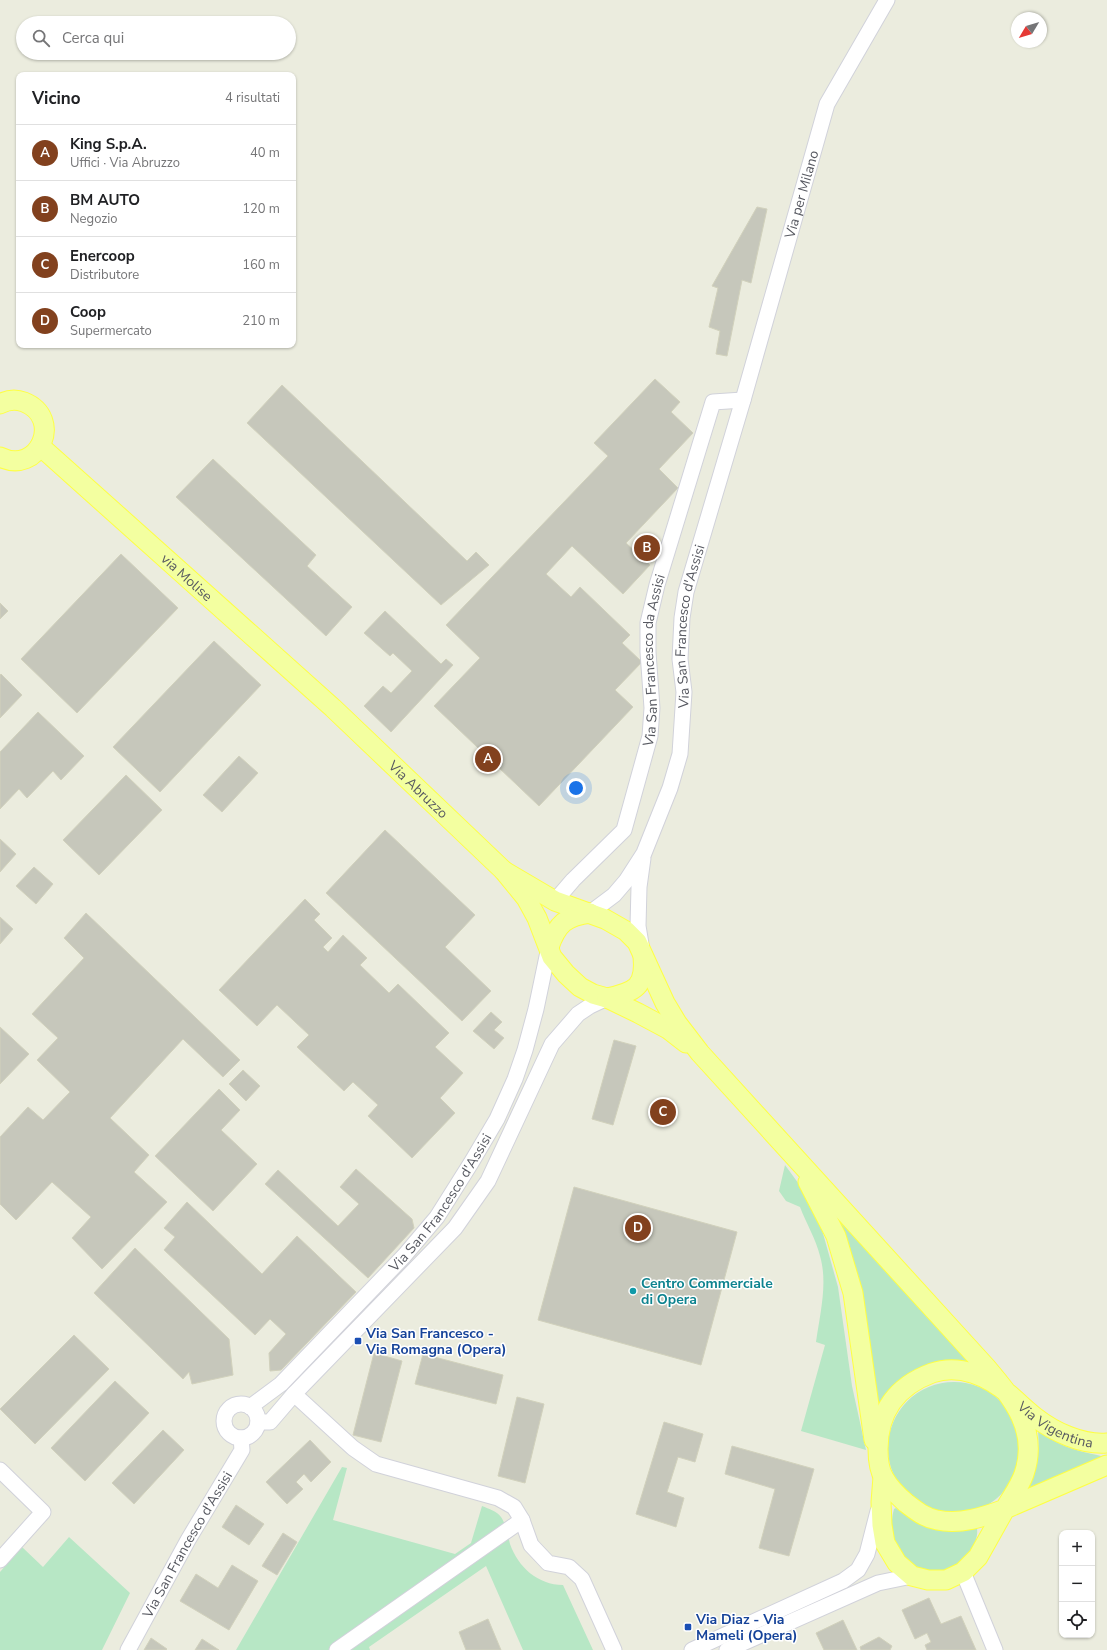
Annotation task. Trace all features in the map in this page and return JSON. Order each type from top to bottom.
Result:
[{"type":"main road","points":[[0,404],[11,400],[30,404],[37,410],[42,418],[44,428],[44,437],[34,454],[25,459],[15,461],[0,457]]},
{"type":"main road","name":"via Molise","points":[[40,446],[333,708]]},
{"type":"main road","name":"Via Abruzzo","points":[[333,708],[504,871],[526,898],[537,918],[549,947]]},
{"type":"main road","name":"Via Abruzzo","points":[[504,871],[555,902],[590,913]]},
{"type":"main road","points":[[700,1053],[668,1029],[607,998],[593,994],[580,987],[552,957],[549,947],[553,934],[562,922],[576,915],[590,913],[605,919],[626,931],[637,942],[665,1003],[677,1023],[700,1053],[797,1159],[1010,1394],[1024,1421],[1029,1448],[1024,1474],[978,1557],[963,1572],[946,1580],[928,1580],[912,1576],[897,1563],[885,1543],[882,1525],[881,1502],[883,1477],[871,1425],[853,1293],[836,1236],[797,1159]]},
{"type":"main road","points":[[607,998],[631,992],[640,983],[644,968],[643,955]]},
{"type":"main road","points":[[878,1456],[878,1433],[885,1412],[896,1396],[920,1378],[949,1369],[970,1372],[988,1379],[1010,1394]]},
{"type":"main road","name":"Via Vigentina","points":[[1010,1394],[1034,1417],[1055,1431],[1094,1444],[1107,1443]]},
{"type":"main road","points":[[883,1477],[898,1497],[917,1512],[937,1520],[963,1521],[987,1516],[1107,1465]]},
{"type":"street","name":"Via per Milano","points":[[744,400],[827,104],[887,0]]},
{"type":"street","name":"Via San Francesco d'Assisi","points":[[590,913],[614,895],[626,881],[644,853],[670,788],[680,754],[684,692],[680,659],[682,618],[686,592],[744,400]]},
{"type":"street","name":"Via San Francesco da Assisi","points":[[555,902],[573,880],[624,830],[650,736],[652,708],[648,652],[648,623],[657,585],[713,402],[744,400]]},
{"type":"street","name":"Via San Francesco d'Assisi","points":[[643,955],[638,926],[639,887],[644,853]]},
{"type":"street","name":"Via San Francesco d'Assisi","points":[[250,1407],[281,1384],[404,1256],[437,1217],[497,1119],[515,1079],[525,1050],[536,1009],[549,947]]},
{"type":"street","name":"Via San Francesco d'Assisi","points":[[258,1422],[270,1422],[294,1394],[455,1228],[488,1182],[552,1044],[578,1014],[590,1006],[607,998]]},
{"type":"street","points":[[294,1394],[353,1448],[376,1464],[498,1498],[514,1507],[522,1520],[531,1545],[548,1562],[569,1567],[582,1579],[614,1650]]},
{"type":"street","points":[[239,1405],[250,1407],[257,1415],[258,1422],[256,1430],[252,1434],[248,1437],[241,1438],[232,1435],[228,1431],[224,1420],[226,1415],[234,1406],[239,1405]]},
{"type":"street","name":"Via San Francesco d'Assisi","points":[[128,1650],[188,1540],[242,1450],[241,1438]]},
{"type":"street","points":[[0,1470],[43,1512],[0,1560]]},
{"type":"street","points":[[692,1650],[843,1581],[858,1570],[867,1554],[881,1502]]},
{"type":"street","points":[[337,1650],[522,1520]]},
{"type":"street","points":[[963,1572],[995,1650]]},
{"type":"street","points":[[726,1650],[878,1583],[912,1576]]},
{"type":"green space","points":[[785,1165],[817,1212],[838,1287],[852,1386],[866,1450],[801,1431],[825,1345],[816,1342],[822,1299],[823,1277],[818,1250],[800,1207],[786,1201],[779,1191]]},
{"type":"green space","points":[[836,1210],[976,1366],[956,1362],[878,1409],[834,1216]]},
{"type":"green space","points":[[960,1382],[979,1387],[991,1393],[1001,1401],[1009,1411],[1015,1423],[1019,1435],[1019,1461],[1015,1473],[1009,1485],[1001,1495],[991,1503],[979,1509],[967,1513],[948,1514],[929,1509],[917,1503],[907,1495],[899,1485],[893,1473],[889,1461],[888,1442],[893,1423],[899,1411],[907,1401],[917,1393],[929,1387],[941,1383]]},
{"type":"green space","points":[[1038,1430],[1062,1445],[1078,1451],[1106,1457],[1029,1492],[1029,1486],[1037,1461],[1039,1446]]},
{"type":"green space","points":[[342,1467],[347,1468],[333,1520],[455,1554],[471,1543],[482,1506],[493,1510],[501,1517],[507,1530],[510,1544],[518,1560],[524,1567],[537,1578],[545,1582],[563,1585],[593,1650],[523,1650],[486,1566],[369,1647],[370,1650],[236,1650]]},
{"type":"green space","points":[[896,1508],[924,1525],[944,1531],[965,1531],[977,1528],[975,1543],[970,1551],[957,1564],[942,1571],[928,1571],[914,1566],[903,1557],[895,1544],[892,1527],[894,1509]]},
{"type":"green space","points":[[69,1537],[130,1593],[102,1650],[0,1650],[0,1572],[22,1547],[43,1567]]},
{"type":"building","points":[[757,207],[767,209],[751,283],[742,280],[727,356],[716,354],[720,331],[709,327],[718,288],[712,286]]},
{"type":"building","points":[[655,379],[680,402],[671,412],[693,433],[659,469],[678,488],[626,543],[650,565],[623,594],[572,546],[546,574],[571,597],[580,587],[630,635],[622,643],[642,662],[615,690],[633,707],[539,806],[434,706],[480,658],[446,625],[608,456],[594,443]]},
{"type":"building","points":[[282,385],[467,561],[476,552],[489,565],[441,605],[247,423]]},
{"type":"building","points":[[213,459],[316,555],[307,566],[352,607],[326,636],[176,497]]},
{"type":"building","points":[[121,554],[178,608],[77,713],[21,659]]},
{"type":"building","points":[[0,603],[8,611],[0,619]]},
{"type":"building","points":[[385,611],[441,664],[446,659],[453,665],[391,732],[364,706],[383,686],[391,693],[412,671],[393,653],[390,656],[364,633]]},
{"type":"building","points":[[214,641],[261,685],[160,792],[113,747]]},
{"type":"building","points":[[1,674],[22,695],[0,718],[0,675]]},
{"type":"building","points":[[38,712],[84,756],[61,780],[53,771],[27,798],[19,789],[0,809],[0,752]]},
{"type":"building","points":[[239,756],[258,773],[222,812],[203,795]]},
{"type":"building","points":[[126,775],[162,810],[99,875],[63,840]]},
{"type":"building","points":[[385,830],[475,915],[445,947],[491,991],[462,1021],[326,893]]},
{"type":"building","points":[[0,839],[16,854],[0,872]]},
{"type":"building","points":[[34,867],[53,884],[36,904],[16,886]]},
{"type":"building","points":[[305,899],[320,914],[314,920],[332,938],[323,947],[328,952],[343,935],[367,958],[360,965],[389,993],[398,984],[449,1033],[435,1047],[463,1073],[440,1098],[455,1113],[412,1158],[368,1116],[378,1105],[353,1082],[344,1091],[297,1047],[309,1035],[277,1005],[257,1026],[219,990]]},
{"type":"building","points":[[86,913],[240,1060],[223,1077],[183,1039],[110,1118],[149,1155],[134,1172],[167,1202],[102,1269],[72,1238],[91,1217],[52,1182],[16,1220],[0,1204],[0,1137],[28,1107],[43,1120],[70,1092],[37,1060],[58,1038],[32,1014],[84,958],[64,938]]},
{"type":"building","points":[[0,917],[13,929],[0,944]]},
{"type":"building","points":[[491,1012],[502,1022],[494,1030],[504,1038],[494,1049],[473,1031]]},
{"type":"building","points":[[0,1027],[29,1054],[0,1084]]},
{"type":"building","points":[[614,1040],[636,1046],[613,1125],[592,1119]]},
{"type":"building","points":[[243,1070],[260,1086],[246,1101],[229,1084]]},
{"type":"building","points":[[219,1089],[240,1110],[221,1130],[257,1164],[213,1211],[155,1156]]},
{"type":"building","points":[[356,1169],[412,1219],[414,1228],[368,1278],[265,1184],[278,1170],[338,1226],[359,1204],[340,1187]]},
{"type":"building","name":"Centro Commerciale di Opera","points":[[574,1187],[737,1232],[701,1365],[538,1320]]},
{"type":"building","points":[[187,1202],[262,1274],[297,1236],[356,1292],[281,1370],[270,1371],[269,1353],[286,1334],[270,1319],[255,1335],[164,1250],[175,1237],[164,1228]]},
{"type":"building","points":[[135,1248],[229,1339],[233,1375],[192,1384],[189,1372],[183,1379],[94,1293]]},
{"type":"building","points":[[74,1335],[109,1369],[35,1444],[0,1409]]},
{"type":"building","points":[[374,1353],[402,1361],[381,1442],[353,1435]]},
{"type":"building","points":[[423,1354],[503,1375],[496,1404],[415,1384]]},
{"type":"building","points":[[115,1381],[149,1413],[85,1481],[51,1448]]},
{"type":"building","points":[[517,1397],[544,1404],[525,1483],[498,1476]]},
{"type":"building","points":[[664,1422],[703,1434],[695,1462],[678,1457],[667,1492],[684,1498],[676,1527],[636,1514]]},
{"type":"building","points":[[163,1430],[184,1450],[134,1504],[112,1483]]},
{"type":"building","points":[[310,1440],[331,1462],[311,1482],[304,1474],[296,1482],[303,1489],[287,1504],[266,1482]]},
{"type":"building","points":[[732,1446],[814,1469],[789,1556],[759,1548],[775,1489],[725,1474]]},
{"type":"building","points":[[236,1505],[264,1524],[249,1545],[222,1527]]},
{"type":"building","points":[[283,1533],[297,1542],[277,1575],[262,1566]]},
{"type":"building","points":[[232,1565],[258,1581],[229,1630],[180,1601],[196,1574],[218,1588]]},
{"type":"building","points":[[929,1598],[941,1624],[961,1616],[976,1650],[927,1650],[925,1645],[931,1642],[927,1633],[915,1639],[902,1610]]},
{"type":"building","points":[[488,1619],[501,1650],[466,1650],[459,1632]]},
{"type":"building","points":[[843,1620],[857,1650],[824,1650],[816,1633]]},
{"type":"building","points":[[879,1637],[892,1646],[890,1650],[861,1650],[860,1647]]},
{"type":"building","points":[[151,1638],[167,1649],[144,1650]]},
{"type":"building","points":[[202,1639],[219,1650],[195,1650]]},
{"type":"place","name":"BM AUTO","points":[[647,548]]},
{"type":"place","name":"King S.p.A.","points":[[488,759]]},
{"type":"place","name":"Enercoop","points":[[663,1112]]},
{"type":"place","name":"Coop","points":[[638,1228]]},
{"type":"place","name":"Centro Commerciale di Opera","points":[[633,1291]]},
{"type":"place","name":"Via San Francesco - Via Romagna (Opera)","points":[[358,1341]]},
{"type":"place","name":"Via Diaz - Via Mameli (Opera)","points":[[688,1627]]}]
